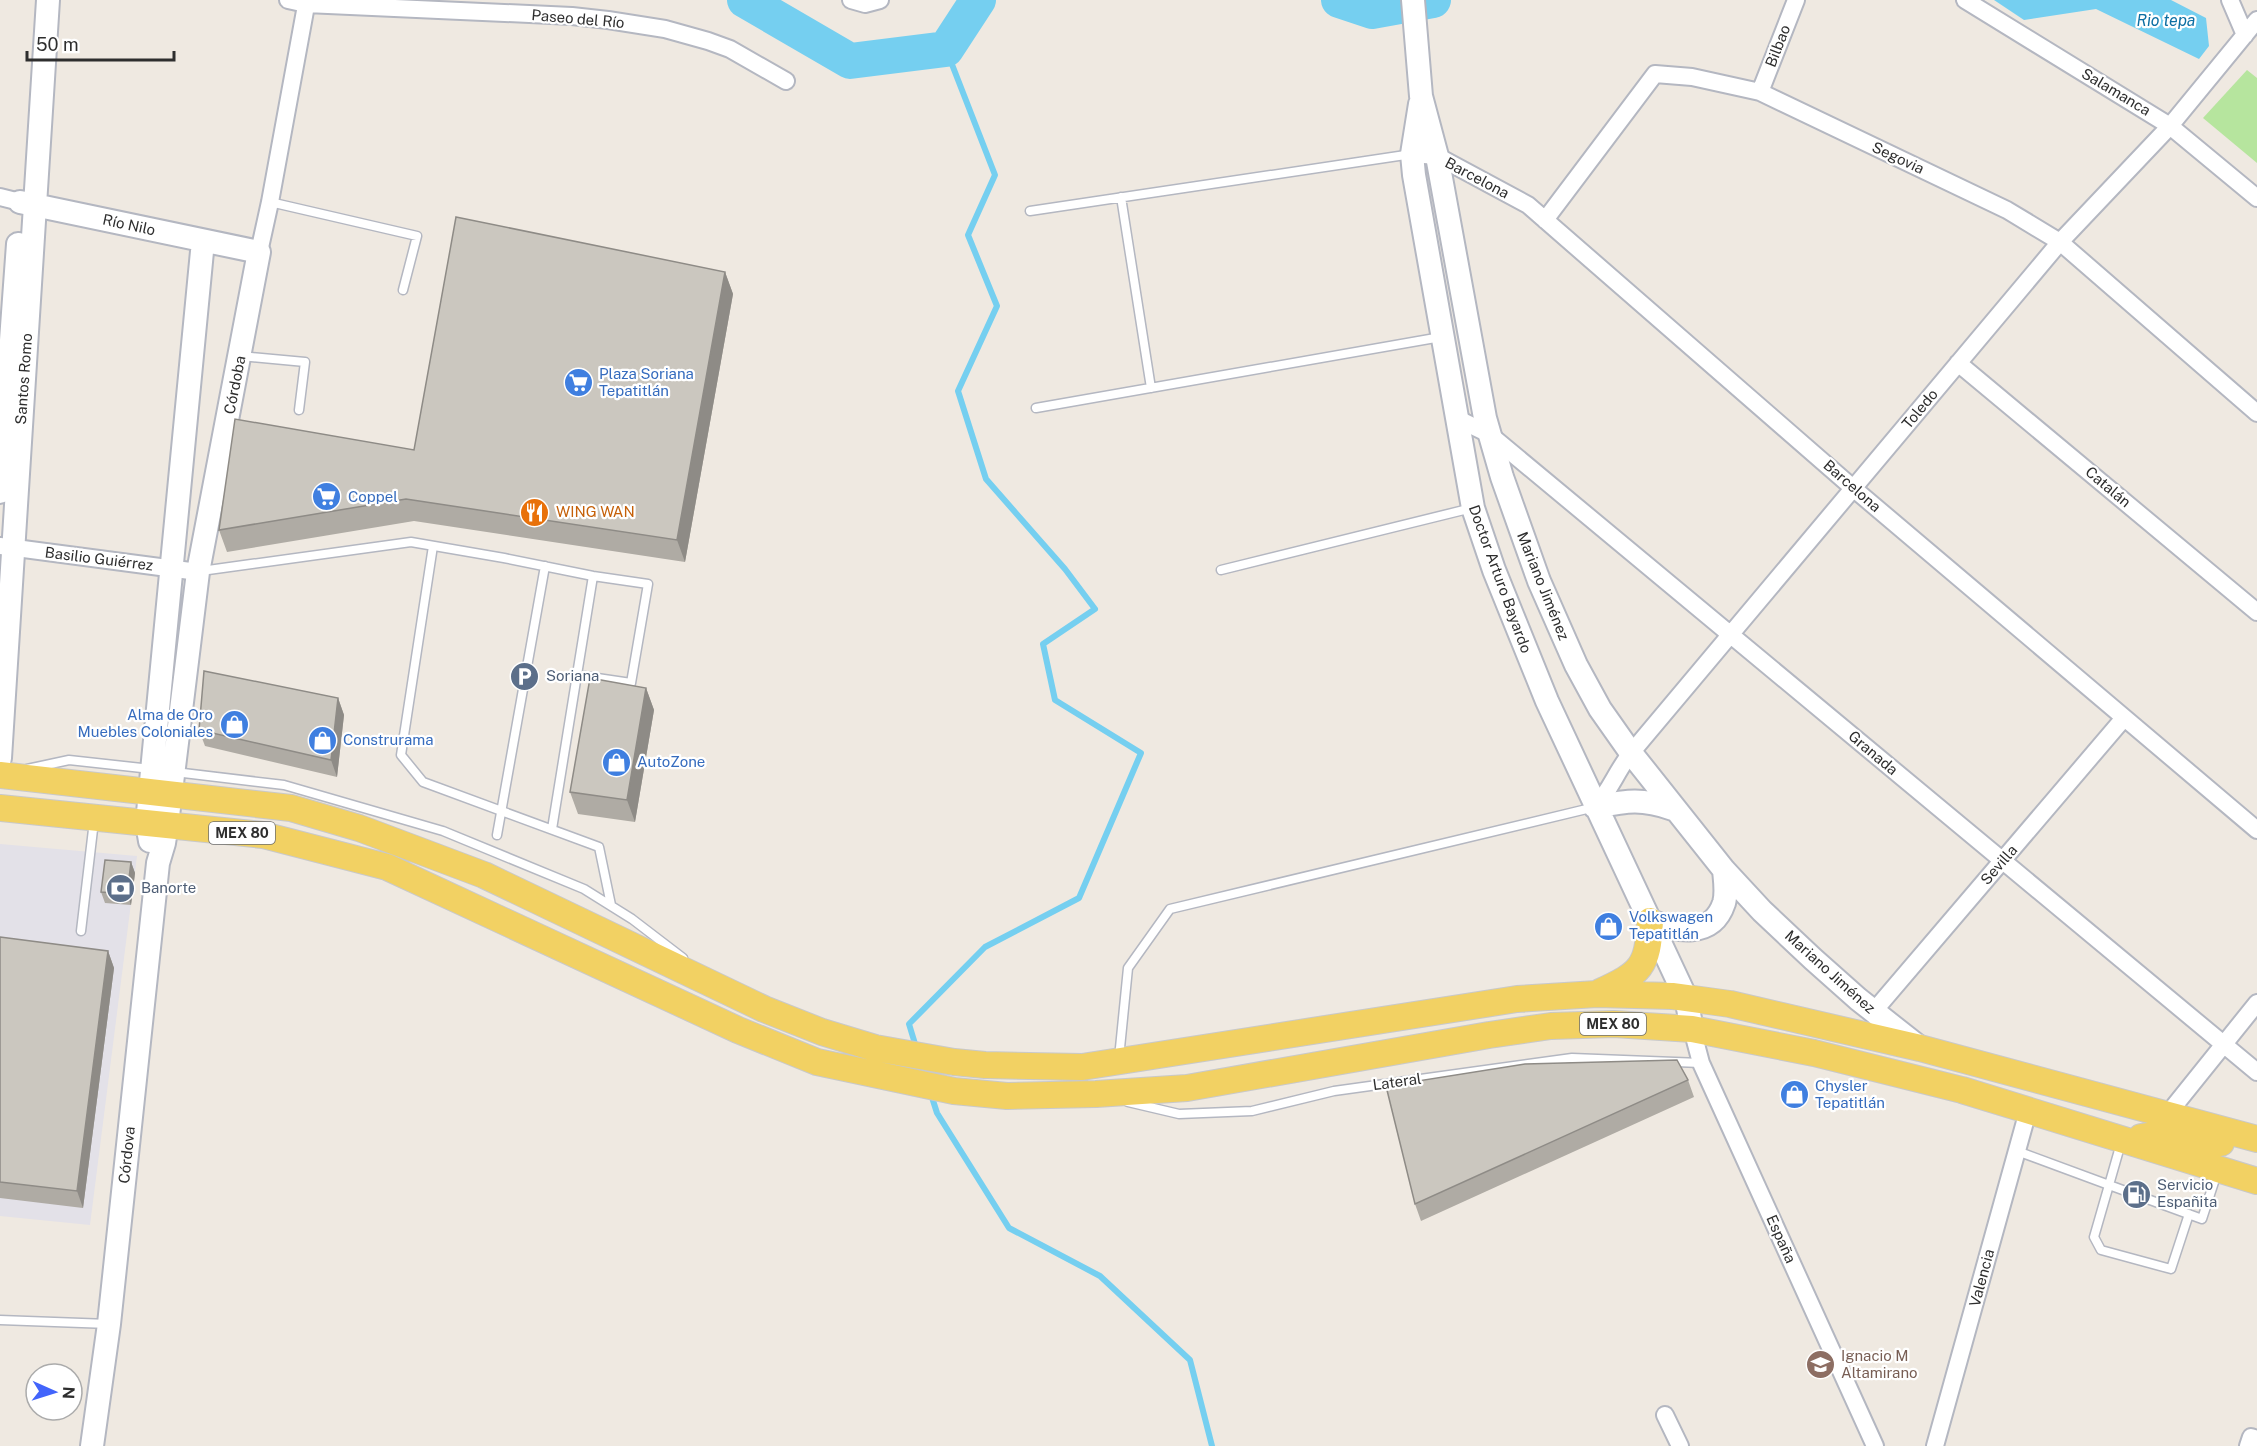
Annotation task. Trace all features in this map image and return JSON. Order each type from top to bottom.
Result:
[{"type":"main road","name":"MEX 80","points":[[0,774],[162,782],[291,808],[360,828],[484,875],[764,1009],[822,1032],[875,1048],[954,1062],[985,1065],[1082,1066],[1517,999],[1597,994],[1686,998],[1730,1004],[1920,1048],[2257,1139]]},
{"type":"main road","name":"MEX 80","points":[[0,808],[263,835],[387,867],[738,1030],[817,1062],[954,1091],[1007,1096],[1096,1094],[1187,1088],[1551,1026],[1614,1024],[1692,1029],[1814,1053],[1962,1090],[2257,1181]]},
{"type":"main road","points":[[1597,994],[1627,980],[1644,962],[1649,946],[1650,921]]},
{"type":"main road","points":[[2122,1140],[2154,1135],[2257,1146]]},
{"type":"street","name":"Santos Romo","points":[[0,492],[35,0]]},
{"type":"street","name":"Santos Romo","points":[[0,758],[19,201],[48,0]]},
{"type":"street","name":"Paseo del Río","points":[[288,0],[572,16],[620,21],[665,29],[708,41],[730,50],[786,81]]},
{"type":"street","points":[[851,0],[865,4],[880,0]]},
{"type":"street","name":"Mariano Jiménez","points":[[1413,0],[1421,96],[1437,156],[1489,434],[1539,581],[1576,665],[1600,709],[1631,753],[1724,870],[1762,911],[1874,1011],[1920,1048]]},
{"type":"street","name":"Bilbao","points":[[1760,92],[1796,0]]},
{"type":"street","name":"Salamanca","points":[[1965,0],[2170,126],[2257,198]]},
{"type":"street","points":[[2229,0],[2245,35]]},
{"type":"street","name":"Córdoba","points":[[157,823],[198,572],[307,2]]},
{"type":"street","name":"Toledo","points":[[1595,807],[1604,798],[1618,771],[1631,753],[1958,363],[2060,242],[2170,126],[2257,20]]},
{"type":"street","name":"Segovia","points":[[1545,220],[1655,74],[1692,77],[1760,92],[2007,210],[2060,242],[2257,413]]},
{"type":"street","name":"Doctor Arturo Bayardo","points":[[1421,96],[1412,154],[1414,175],[1473,508],[1521,639],[1595,807],[1686,998],[1692,1029]]},
{"type":"street","points":[[1412,154],[1437,156]]},
{"type":"street","name":"Barcelona","points":[[1437,156],[1528,205],[1854,488],[2257,830]]},
{"type":"street","name":"Río Nilo","points":[[19,201],[259,252]]},
{"type":"street","name":"Córdoba","points":[[162,782],[171,568],[202,240]]},
{"type":"street","name":"Catalán","points":[[1958,363],[2257,612]]},
{"type":"street","name":"Granada","points":[[1456,418],[1489,434],[2257,1072]]},
{"type":"street","name":"Basilio Guiérrez","points":[[7,547],[198,572]]},
{"type":"street","name":"Sevilla","points":[[1874,1011],[2124,718]]},
{"type":"street","points":[[1595,807],[1634,800],[1650,801],[1673,808]]},
{"type":"street","name":"Córdova","points":[[92,1446],[110,1324],[158,862],[151,844],[157,823]]},
{"type":"street","points":[[1650,921],[1672,930],[1686,931],[1710,923],[1719,913],[1724,902],[1724,870]]},
{"type":"street","points":[[2167,1115],[2257,1003]]},
{"type":"street","name":"España","points":[[1692,1029],[1701,1063],[1875,1446]]},
{"type":"street","name":"Valencia","points":[[1935,1446],[2028,1111]]},
{"type":"street","points":[[1665,1415],[1680,1446]]},
{"type":"lane","points":[[1030,211],[1412,154]]},
{"type":"lane","points":[[1121,197],[1151,388]]},
{"type":"lane","points":[[270,202],[417,236],[403,290]]},
{"type":"lane","points":[[1036,408],[1441,337]]},
{"type":"lane","points":[[240,356],[305,362],[299,410]]},
{"type":"lane","points":[[1221,570],[1473,508]]},
{"type":"lane","points":[[198,572],[411,542],[592,576],[648,584],[632,683],[577,675]]},
{"type":"lane","points":[[433,546],[401,754],[423,782],[599,847],[611,905]]},
{"type":"lane","points":[[497,835],[545,566]]},
{"type":"lane","points":[[552,829],[592,576]]},
{"type":"lane","points":[[162,782],[284,785],[443,831],[584,889],[632,919],[721,988]]},
{"type":"lane","points":[[1118,1061],[1128,968],[1170,909],[1595,807]]},
{"type":"lane","points":[[291,808],[367,808]]},
{"type":"lane","points":[[81,931],[95,818]]},
{"type":"lane","name":"Lateral","points":[[1096,1094],[1179,1114],[1252,1111],[1334,1091],[1572,1058],[1701,1063]]},
{"type":"lane","points":[[2122,1140],[2094,1237],[2100,1251],[2171,1269],[2189,1214]]},
{"type":"lane","points":[[2017,1151],[2202,1219],[2218,1169]]},
{"type":"lane","points":[[0,1320],[110,1324]]},
{"type":"shaded area","points":[[0,844],[137,856],[90,1225],[0,1216]]},
{"type":"green space","points":[[2247,70],[2257,78],[2257,163],[2203,118]]},
{"type":"water","name":"Rio tepa","points":[[1994,0],[2171,0],[2206,18],[2209,46],[2199,59],[2096,9],[2024,20]]},
{"type":"building","name":"Plaza Soriana Tepatitlán","points":[[456,217],[725,272],[677,540],[406,499],[219,530],[235,419],[414,450]]},
{"type":"building","points":[[204,671],[338,698],[331,760],[199,730]]},
{"type":"building","name":"AutoZone","points":[[590,678],[646,688],[627,800],[570,792]]},
{"type":"building","points":[[105,860],[131,862],[127,894],[101,892]]},
{"type":"building","points":[[0,937],[108,951],[77,1191],[0,1182]]},
{"type":"building","points":[[1677,1060],[1688,1080],[1415,1204],[1386,1086],[1525,1064]]},
{"type":"waterway","points":[[745,0],[850,61],[946,49],[978,0]]},
{"type":"waterway","points":[[1339,0],[1372,11],[1433,0]]},
{"type":"waterway","points":[[916,1047],[909,1024],[985,947],[1079,898],[1141,753],[1055,700],[1043,644],[1095,609],[1065,569],[986,479],[958,391],[997,306],[968,235],[995,175],[946,49]]},
{"type":"waterway","points":[[930,1091],[937,1113],[1009,1228],[1100,1276],[1190,1360],[1212,1446]]},
{"type":"place","name":"Plaza Soriana Tepatitlán","points":[[578,383]]},
{"type":"place","name":"Coppel","points":[[327,497]]},
{"type":"place","name":"WING WAN","points":[[535,512]]},
{"type":"place","name":"Soriana","points":[[525,676]]},
{"type":"place","name":"Alma de Oro Muebles Coloniales","points":[[234,724]]},
{"type":"place","name":"Construrama","points":[[322,740]]},
{"type":"place","name":"AutoZone","points":[[616,762]]},
{"type":"place","name":"Banorte","points":[[120,888]]},
{"type":"place","name":"Volkswagen Tepatitlán","points":[[1608,926]]},
{"type":"place","name":"Chysler Tepatitlán","points":[[1794,1095]]},
{"type":"place","name":"Servicio Españita","points":[[2136,1194]]},
{"type":"place","name":"Ignacio M Altamirano","points":[[1820,1365]]}]
